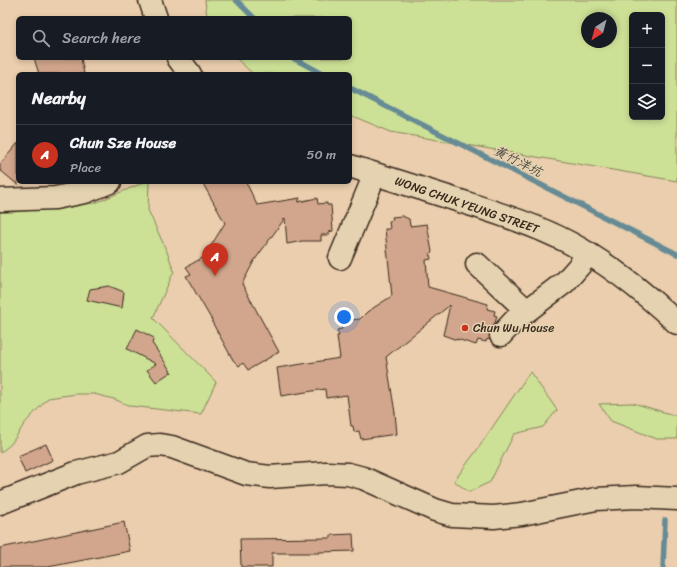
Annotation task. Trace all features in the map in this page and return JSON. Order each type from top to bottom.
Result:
[{"type":"street","points":[[150,0],[155,16]]},
{"type":"street","points":[[180,60],[188,72]]},
{"type":"street","name":"WONG CHUK YEUNG STREET","points":[[352,167],[502,214],[568,242],[628,281],[677,324]]},
{"type":"street","points":[[340,258],[375,174]]},
{"type":"street","points":[[0,200],[55,198],[85,192],[105,184]]},
{"type":"street","points":[[501,335],[514,320],[565,282],[580,265],[587,254]]},
{"type":"street","points":[[477,264],[527,311]]},
{"type":"street","points":[[0,503],[76,473],[119,462],[147,446],[160,445],[172,447],[246,474],[270,477],[326,473],[348,474],[363,478],[429,507],[452,515],[494,517],[522,514],[596,499],[636,497],[677,499]]},
{"type":"green space","points":[[205,0],[677,0],[677,181],[391,132],[352,116],[352,72],[251,72],[238,60],[352,60],[352,16],[207,16]]},
{"type":"green space","points":[[140,184],[149,184],[148,210],[174,271],[153,318],[216,382],[201,414],[130,406],[114,399],[94,394],[76,394],[48,398],[25,423],[11,444],[0,453],[0,212],[14,212],[95,203]]},
{"type":"green space","points":[[530,372],[557,410],[543,427],[514,434],[490,482],[469,492],[454,481]]},
{"type":"green space","points":[[633,403],[677,416],[677,439],[657,439],[611,421],[599,404]]},
{"type":"building","points":[[35,60],[81,60],[84,72],[38,72]]},
{"type":"building","points":[[16,145],[16,183],[0,170],[0,164]]},
{"type":"building","points":[[203,184],[247,184],[257,205],[300,198],[298,202],[317,198],[318,204],[327,203],[327,205],[331,205],[333,231],[329,232],[329,235],[321,235],[321,241],[302,241],[287,244],[285,218],[254,261],[242,284],[279,352],[248,370],[243,363],[239,366],[233,360],[186,276],[191,274],[186,267],[204,257],[225,223]]},
{"type":"building","name":"Chun Wu House","points":[[402,216],[409,219],[410,226],[427,224],[432,252],[430,254],[431,259],[426,260],[428,287],[488,304],[487,309],[495,311],[494,315],[497,316],[495,323],[489,332],[490,340],[487,339],[486,342],[478,340],[476,345],[443,335],[450,305],[386,357],[397,434],[361,439],[359,431],[354,432],[353,426],[351,426],[347,395],[326,398],[325,389],[281,396],[277,368],[340,358],[337,336],[339,336],[337,330],[342,329],[341,321],[360,319],[367,312],[392,296],[385,229],[390,229],[389,221],[393,220],[392,217]]},
{"type":"building","points":[[109,286],[124,292],[122,308],[87,300],[90,289]]},
{"type":"building","points":[[137,329],[154,338],[152,343],[172,373],[171,372],[156,382],[147,370],[156,364],[127,349]]},
{"type":"building","points":[[46,444],[53,460],[25,473],[18,456]]},
{"type":"building","points":[[124,522],[130,551],[48,567],[0,567],[0,548]]},
{"type":"building","points":[[353,534],[354,551],[272,553],[272,567],[241,567],[240,539],[331,538],[331,535]]},
{"type":"waterway","name":"黃竹洋坑","points":[[236,0],[252,16]]},
{"type":"waterway","name":"黃竹洋坑","points":[[297,60],[319,72]]},
{"type":"waterway","name":"黃竹洋坑","points":[[352,89],[677,254]]},
{"type":"waterway","points":[[663,567],[665,520]]},
{"type":"place","name":"Chun Sze House","points":[[215,276]]},
{"type":"place","name":"Chun Wu House","points":[[465,328]]}]
